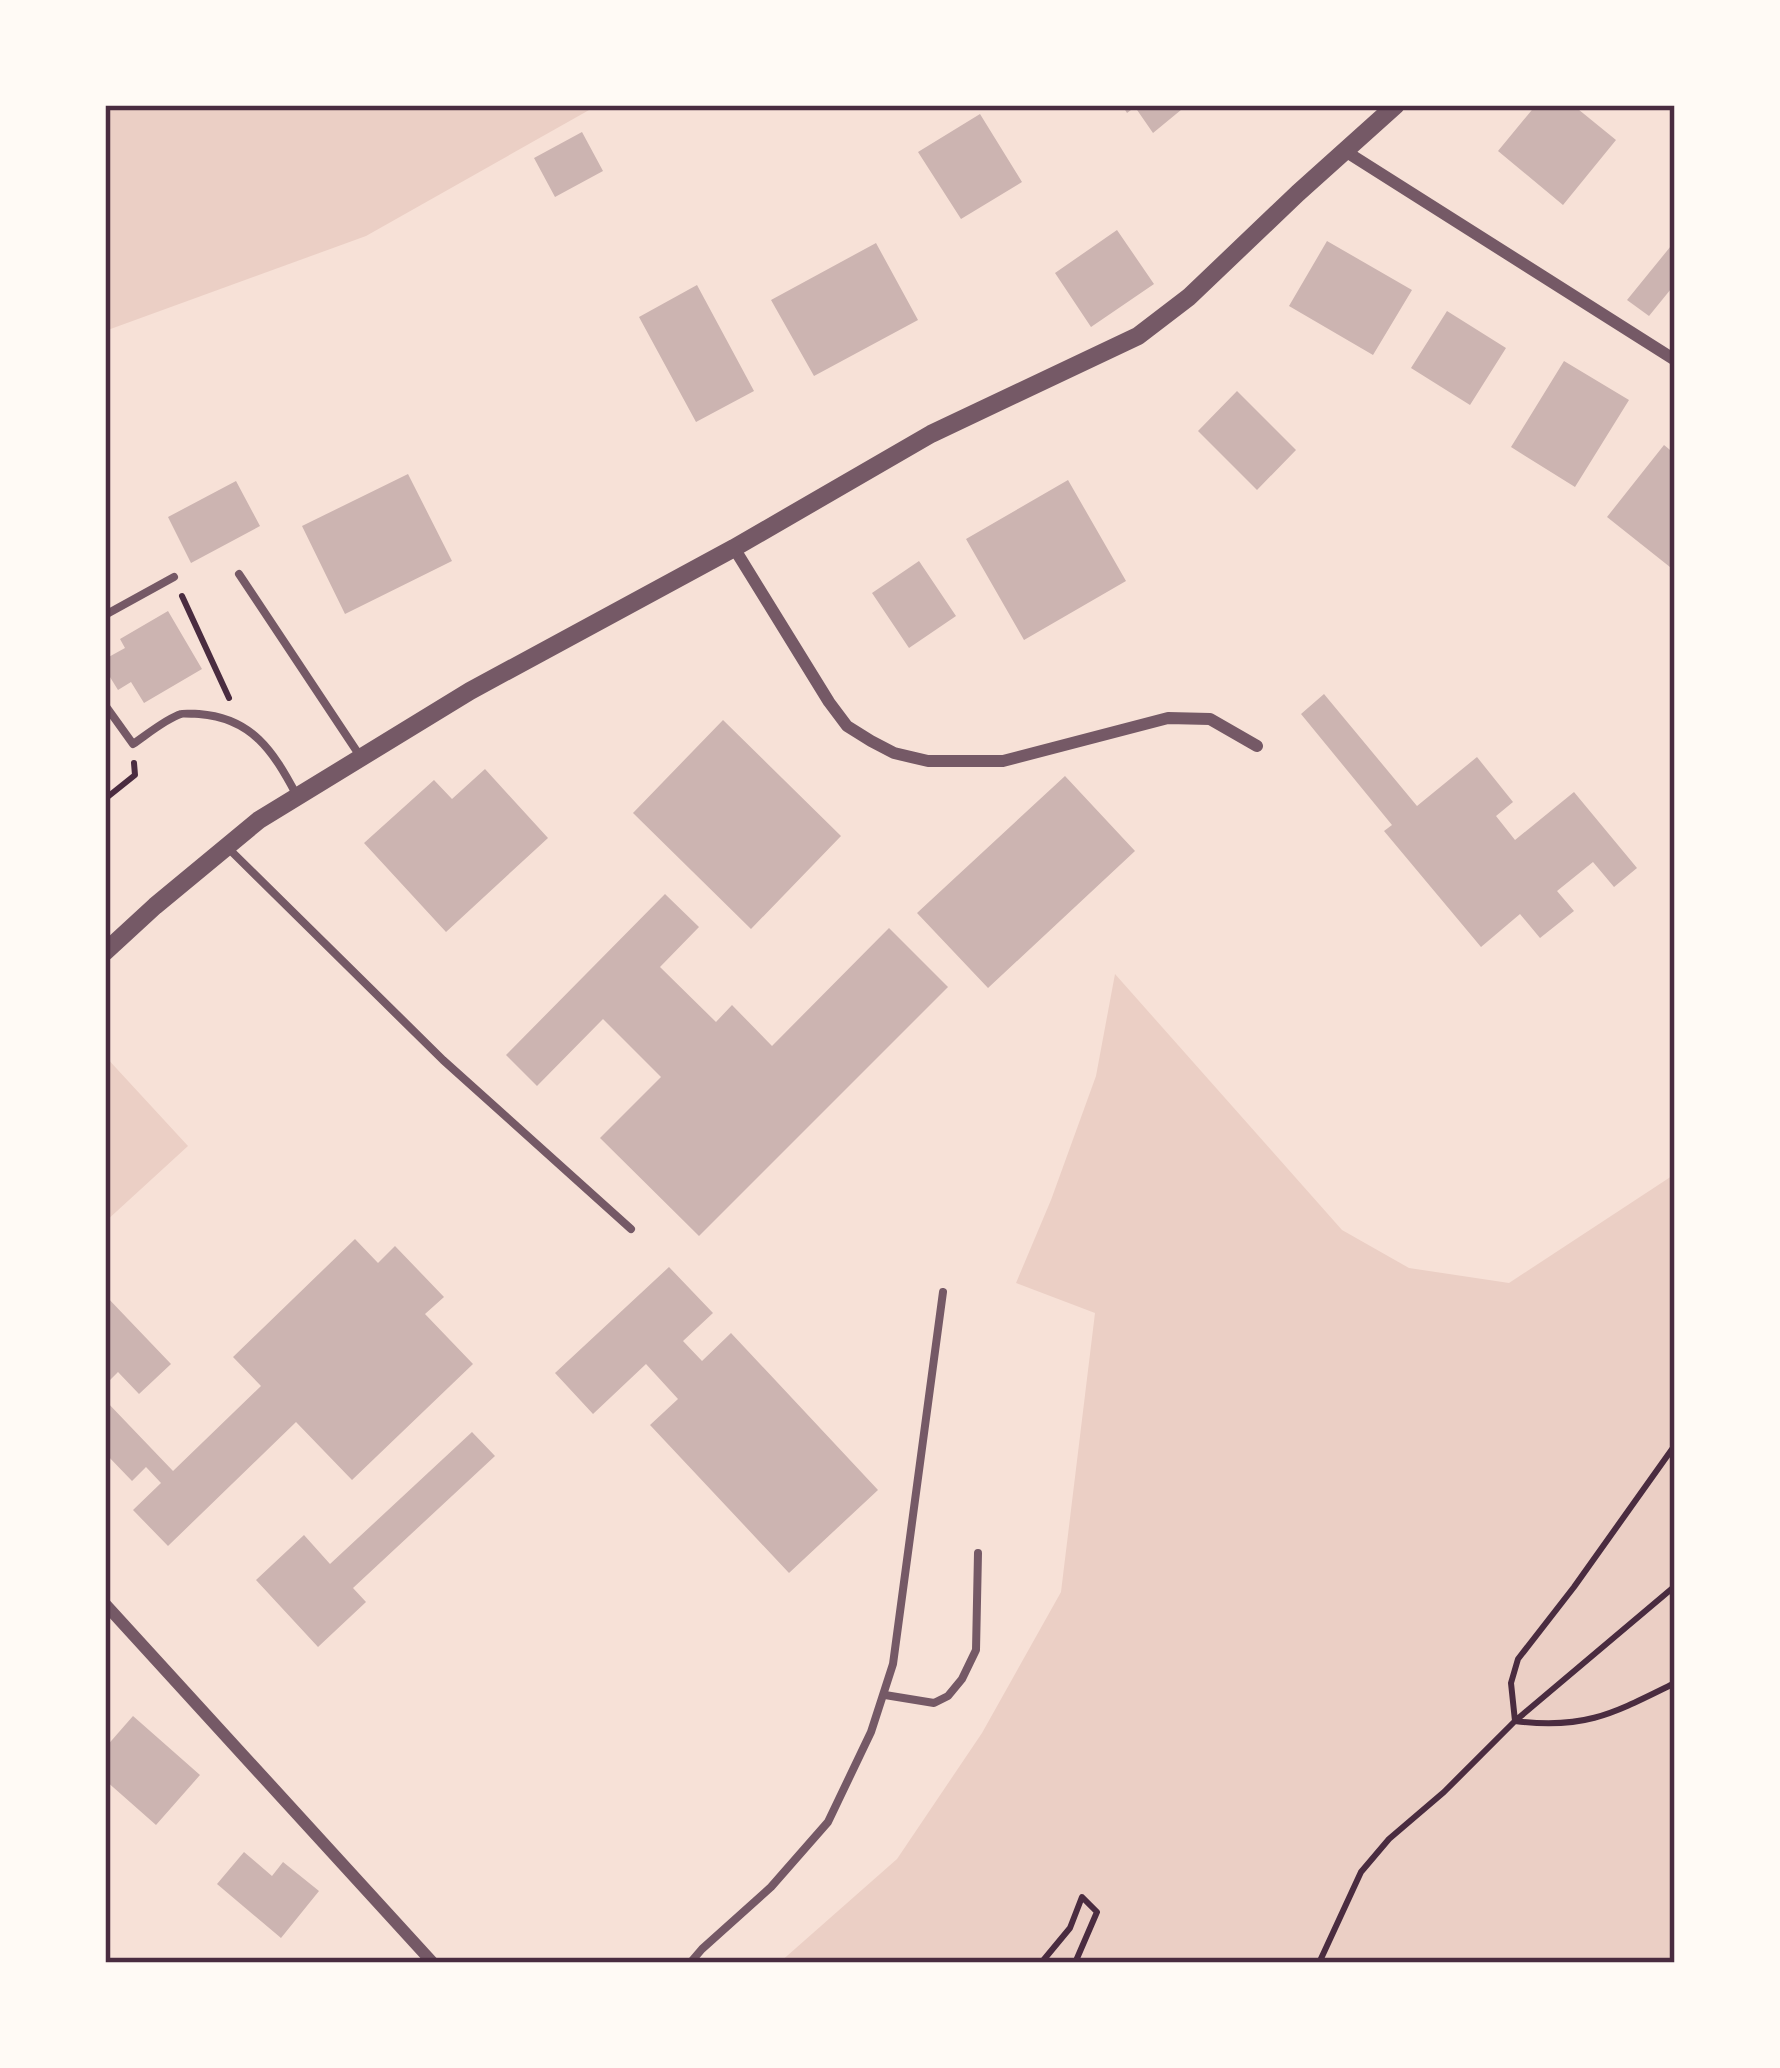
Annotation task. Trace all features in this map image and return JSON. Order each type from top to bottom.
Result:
[{"type":"street","points":[[105,952],[226,846],[297,796],[470,691],[932,434],[1138,336],[1189,297],[1396,105]]},
{"type":"street","points":[[1346,151],[1675,360]]},
{"type":"street","points":[[734,548],[847,726],[894,753],[928,761],[1003,761],[1134,725],[1196,716],[1257,746]]},
{"type":"street","points":[[105,1604],[433,1963]]},
{"type":"lane","points":[[239,574],[361,757]]},
{"type":"lane","points":[[105,615],[174,578]]},
{"type":"lane","points":[[105,705],[133,744],[182,713],[228,720],[259,738],[272,752],[297,796]]},
{"type":"lane","points":[[226,846],[443,1060],[631,1229]]},
{"type":"lane","points":[[690,1963],[771,1887],[828,1822],[885,1695],[943,1292]]},
{"type":"lane","points":[[885,1695],[934,1703],[948,1696],[962,1679],[976,1650],[978,1553]]},
{"type":"path","points":[[174,578],[230,698],[228,720]]},
{"type":"path","points":[[105,799],[135,775],[133,744]]},
{"type":"path","points":[[1515,1721],[1511,1682],[1518,1659],[1675,1445]]},
{"type":"path","points":[[1318,1963],[1361,1872],[1388,1839],[1444,1792],[1515,1721],[1675,1586]]},
{"type":"path","points":[[1515,1721],[1550,1726],[1608,1717],[1675,1683]]},
{"type":"path","points":[[1041,1963],[1070,1928],[1082,1897],[1097,1912],[1075,1963]]},
{"type":"shaded area","points":[[105,105],[598,105],[366,236],[105,331]]},
{"type":"shaded area","points":[[1115,974],[1342,1230],[1409,1268],[1509,1283],[1675,1174],[1675,1963],[779,1963],[897,1859],[982,1733],[1061,1592],[1095,1313],[1016,1283],[1096,1076]]},
{"type":"shaded area","points":[[105,1056],[188,1146],[105,1222]]},
{"type":"building","points":[[1122,105],[1187,105],[1153,133],[1135,107],[1127,113]]},
{"type":"building","points":[[1536,105],[1573,105],[1616,140],[1563,205],[1498,151]]},
{"type":"building","points":[[980,114],[1022,182],[961,219],[918,152]]},
{"type":"building","points":[[582,132],[603,171],[555,197],[534,158]]},
{"type":"building","points":[[1117,230],[1154,284],[1091,327],[1055,273]]},
{"type":"building","points":[[1327,241],[1412,290],[1373,355],[1289,306]]},
{"type":"building","points":[[1675,241],[1675,284],[1649,316],[1627,300]]},
{"type":"building","points":[[876,243],[918,320],[814,376],[771,300]]},
{"type":"building","points":[[697,285],[754,391],[696,422],[639,317]]},
{"type":"building","points":[[1447,311],[1506,348],[1470,405],[1411,368]]},
{"type":"building","points":[[1564,361],[1629,400],[1575,487],[1511,447]]},
{"type":"building","points":[[1237,391],[1296,450],[1257,490],[1198,431]]},
{"type":"building","points":[[1664,445],[1675,454],[1675,571],[1607,517]]},
{"type":"building","points":[[408,474],[452,561],[345,614],[302,526]]},
{"type":"building","points":[[1068,480],[1126,581],[1024,640],[966,539]]},
{"type":"building","points":[[236,481],[260,526],[191,563],[168,517]]},
{"type":"building","points":[[919,561],[956,616],[909,648],[872,593]]},
{"type":"building","points":[[168,611],[202,669],[144,703],[131,682],[118,690],[105,669],[105,659],[125,648],[120,639]]},
{"type":"building","points":[[1324,694],[1417,806],[1477,757],[1513,802],[1496,816],[1515,840],[1574,792],[1637,868],[1614,887],[1593,862],[1557,891],[1574,911],[1540,938],[1520,914],[1481,947],[1384,831],[1392,825],[1301,714]]},
{"type":"building","points":[[723,720],[841,836],[751,929],[633,813]]},
{"type":"building","points":[[485,769],[548,838],[446,932],[364,843],[434,780],[452,799]]},
{"type":"building","points":[[1065,776],[1135,851],[988,988],[917,913]]},
{"type":"building","points":[[665,894],[699,927],[660,967],[716,1022],[732,1005],[772,1046],[889,928],[948,987],[699,1236],[600,1138],[661,1077],[603,1019],[537,1086],[506,1055]]},
{"type":"building","points":[[355,1239],[378,1263],[395,1246],[444,1297],[425,1314],[473,1364],[352,1480],[296,1422],[168,1546],[133,1510],[161,1483],[146,1467],[132,1481],[105,1453],[105,1400],[173,1471],[261,1386],[233,1357]]},
{"type":"building","points":[[669,1267],[713,1313],[683,1341],[702,1361],[731,1333],[878,1490],[789,1573],[650,1425],[678,1399],[646,1364],[593,1414],[555,1373]]},
{"type":"building","points":[[105,1295],[171,1364],[139,1394],[118,1372],[105,1385]]},
{"type":"building","points":[[472,1432],[495,1456],[353,1588],[366,1602],[318,1647],[256,1580],[304,1535],[330,1564]]},
{"type":"building","points":[[133,1716],[200,1775],[156,1825],[105,1780],[105,1748]]},
{"type":"building","points":[[244,1852],[272,1876],[283,1862],[319,1891],[281,1938],[217,1884]]}]
